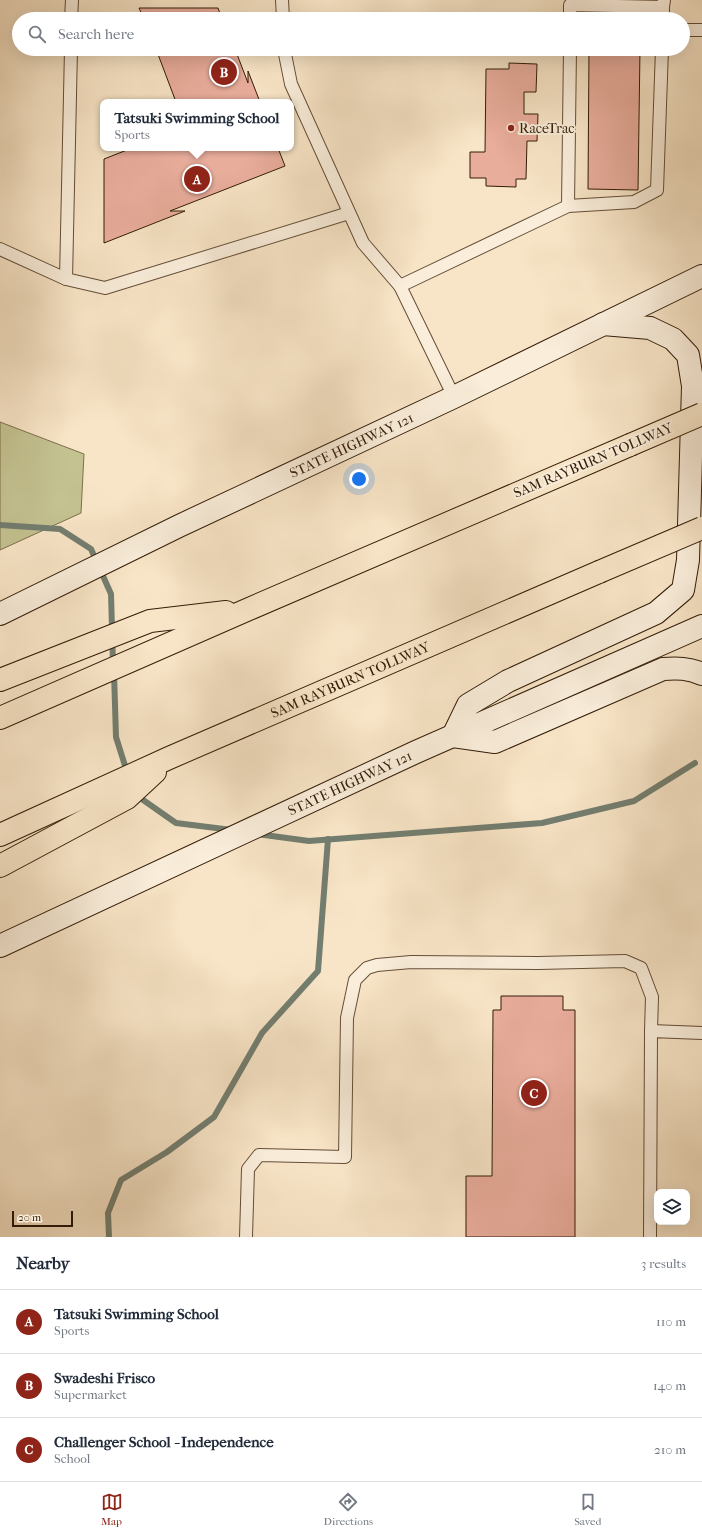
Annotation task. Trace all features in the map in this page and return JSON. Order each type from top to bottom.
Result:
[{"type":"highway","name":"SAM RAYBURN TOLLWAY","points":[[0,718],[702,414]]},
{"type":"highway","name":"SAM RAYBURN TOLLWAY","points":[[0,835],[169,758],[702,528]]},
{"type":"highway","points":[[0,680],[150,621],[249,609]]},
{"type":"highway","points":[[0,866],[127,798],[169,758]]},
{"type":"main road","name":"STATE HIGHWAY 121","points":[[0,614],[179,526],[454,398],[702,276]]},
{"type":"main road","points":[[602,324],[650,328],[673,339],[688,355],[693,386],[688,560],[683,590],[656,613],[508,681],[468,705],[453,736],[495,742],[663,669],[688,669],[702,674]]},
{"type":"main road","name":"STATE HIGHWAY 121","points":[[0,946],[416,752],[702,626]]},
{"type":"lane","points":[[71,12],[72,0]]},
{"type":"lane","points":[[282,0],[283,12]]},
{"type":"lane","points":[[570,12],[570,5],[663,3]]},
{"type":"lane","points":[[690,30],[702,30]]},
{"type":"lane","points":[[66,279],[71,56]]},
{"type":"lane","points":[[285,56],[291,84],[363,243],[400,286],[454,398]]},
{"type":"lane","points":[[568,206],[570,56]]},
{"type":"lane","points":[[400,286],[568,206],[634,202],[658,190],[662,56]]},
{"type":"lane","points":[[0,249],[66,279],[105,288],[350,213]]},
{"type":"lane","points":[[246,1237],[248,1168],[259,1155],[345,1157],[347,1018],[355,980],[367,968],[377,965],[411,962],[538,963],[625,961],[641,968],[652,997],[650,1237]]},
{"type":"lane","points":[[651,1031],[702,1033]]},
{"type":"shaded area","points":[[0,422],[84,454],[81,513],[0,550]]},
{"type":"building","points":[[139,8],[218,8],[219,12],[141,12]]},
{"type":"building","points":[[159,56],[238,56],[248,83],[248,71],[259,99],[175,99]]},
{"type":"building","name":"RaceTrac","points":[[589,56],[640,56],[638,190],[588,189]]},
{"type":"building","name":"RaceTrac","points":[[509,63],[537,64],[536,92],[524,92],[524,114],[538,114],[537,141],[527,141],[526,179],[516,179],[516,187],[486,186],[486,178],[470,178],[470,152],[485,152],[486,69],[509,69]]},
{"type":"building","points":[[124,151],[279,151],[285,166],[170,211],[185,211],[104,243],[104,159]]},
{"type":"building","points":[[501,996],[563,996],[563,1010],[575,1010],[575,1237],[466,1237],[466,1176],[492,1176],[493,1010],[501,1010]]},
{"type":"waterway","points":[[0,525],[60,529],[91,549],[111,594],[113,664]]},
{"type":"waterway","points":[[114,673],[116,737],[127,772]]},
{"type":"waterway","points":[[257,834],[309,841],[542,823],[634,801],[695,763]]},
{"type":"waterway","points":[[136,795],[176,823],[232,830]]},
{"type":"waterway","points":[[109,1237],[108,1213],[121,1180],[167,1152],[214,1117],[262,1033],[318,971],[328,839]]},
{"type":"place","name":"Swadeshi Frisco","points":[[224,72]]},
{"type":"place","name":"RaceTrac","points":[[511,128]]},
{"type":"place","name":"Tatsuki Swimming School","points":[[197,179]]},
{"type":"place","name":"Challenger School - Independence","points":[[534,1093]]}]
